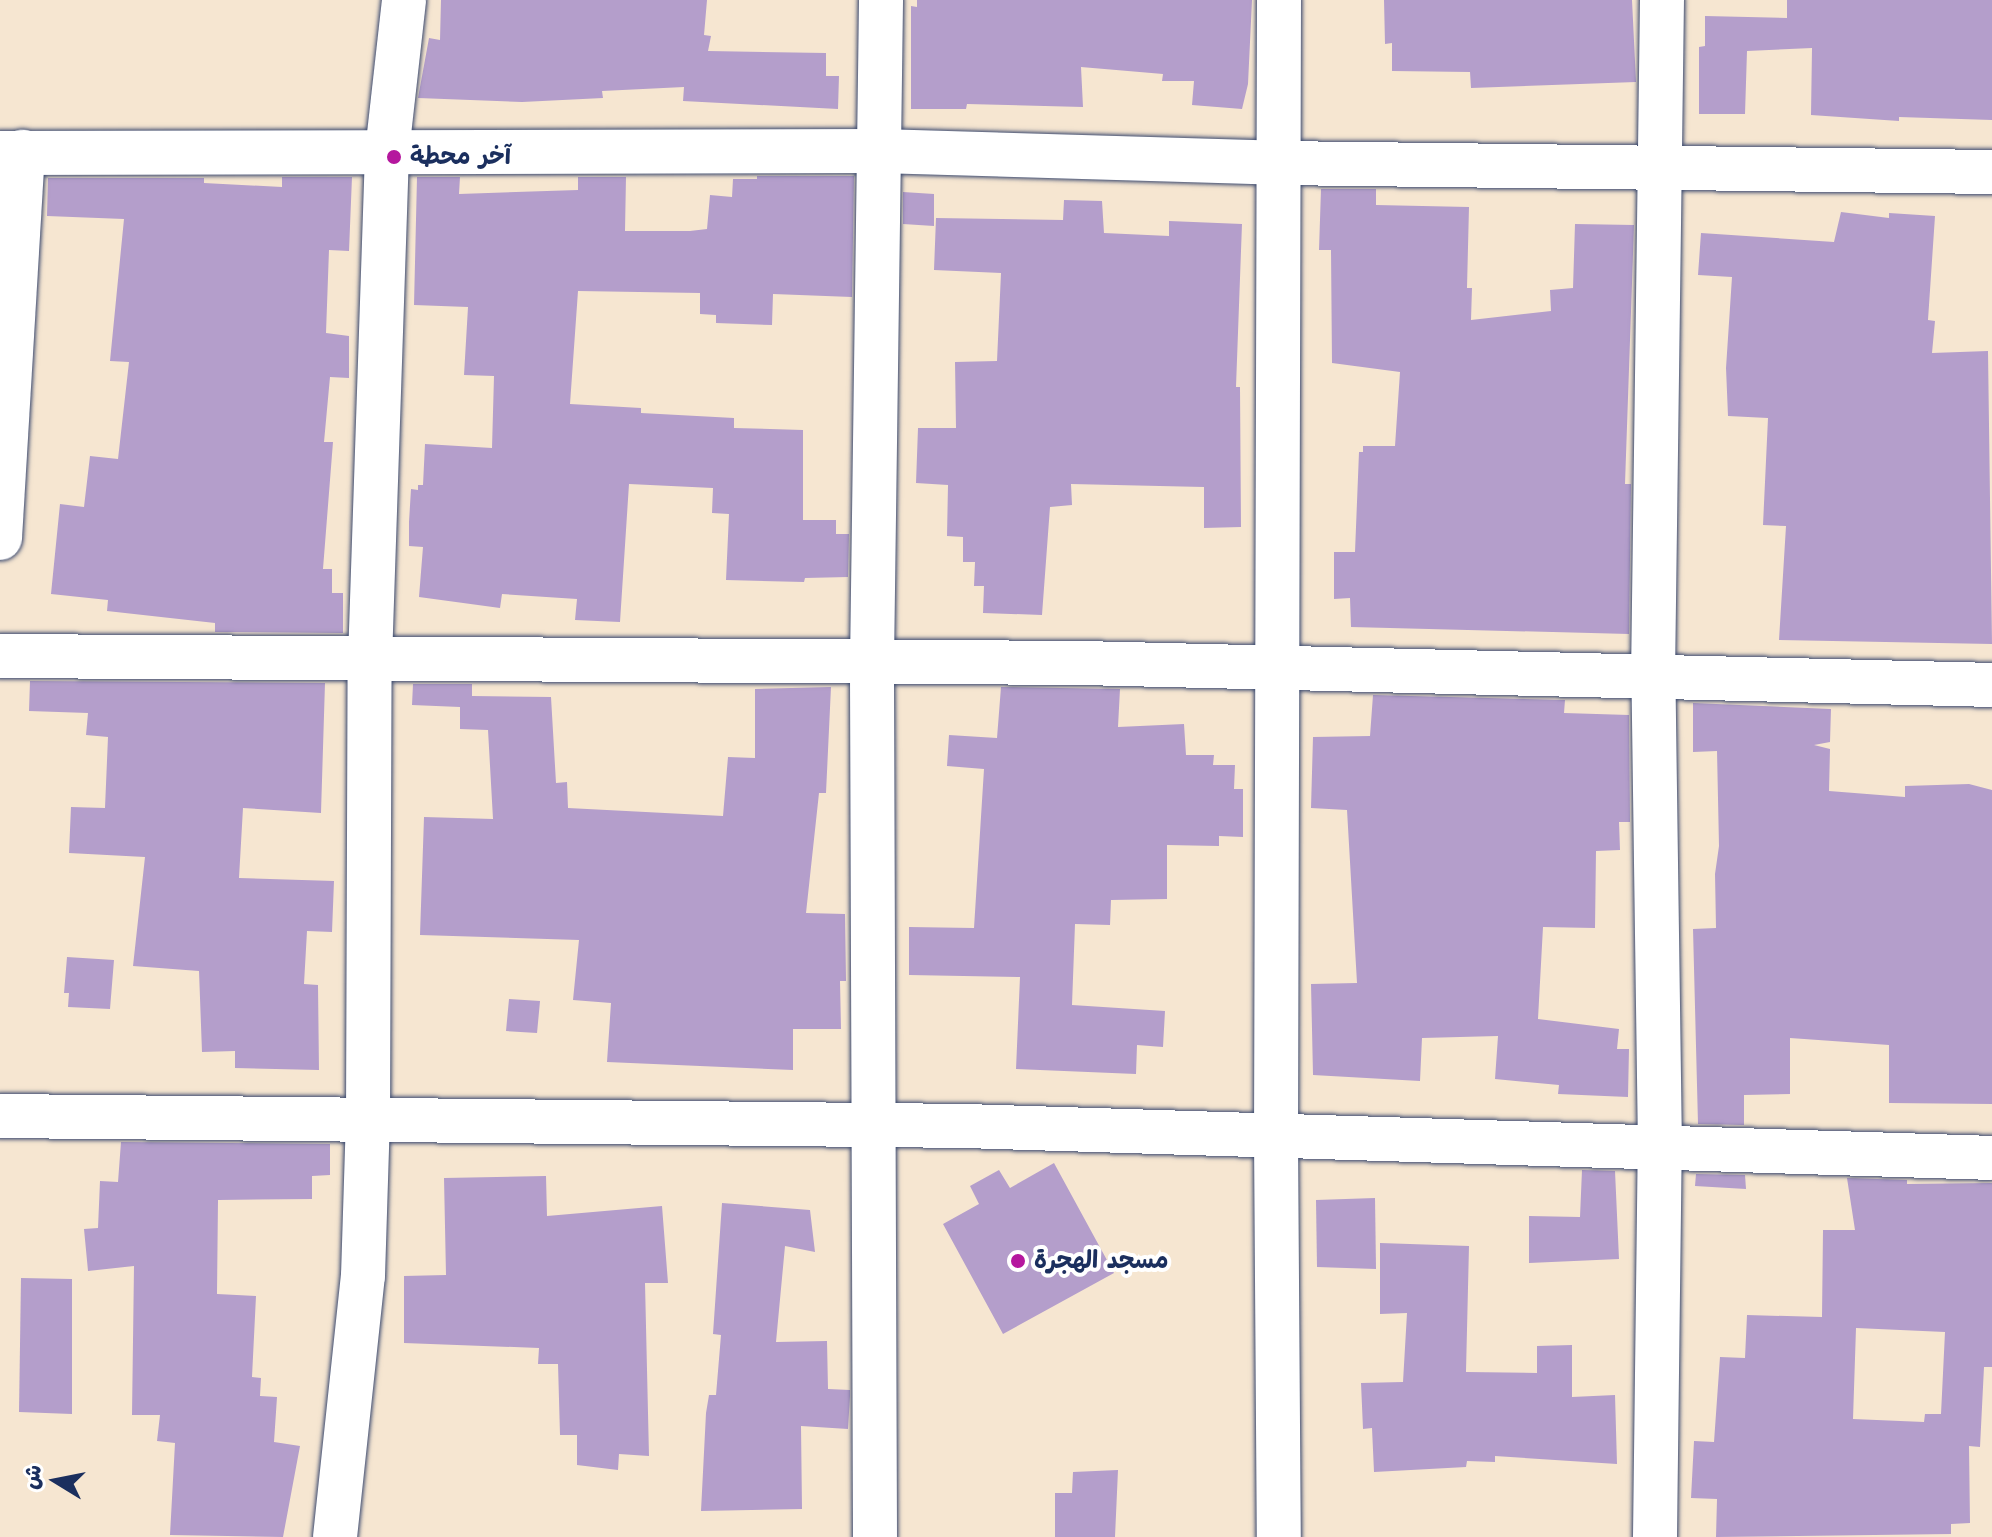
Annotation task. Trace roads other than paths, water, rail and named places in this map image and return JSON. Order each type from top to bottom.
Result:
[{"type":"street","points":[[335,1537],[363,1276],[368,1120],[370,660],[387,152],[404,0]]},
{"type":"street","points":[[875,1537],[872,663],[881,0]]},
{"type":"street","points":[[1279,0],[1276,1137],[1279,1537]]},
{"type":"street","points":[[1655,1537],[1660,1149],[1653,677],[1662,0]]},
{"type":"street","points":[[0,538],[12,152],[879,151],[1278,163],[1992,172]]},
{"type":"street","points":[[0,656],[1278,668],[1992,685]]},
{"type":"street","points":[[0,1116],[872,1126],[1992,1158]]},
{"type":"place","name":"آخر محطة","points":[[394,157]]},
{"type":"place","name":"مسجد الهجرة","points":[[1018,1261]]}]
